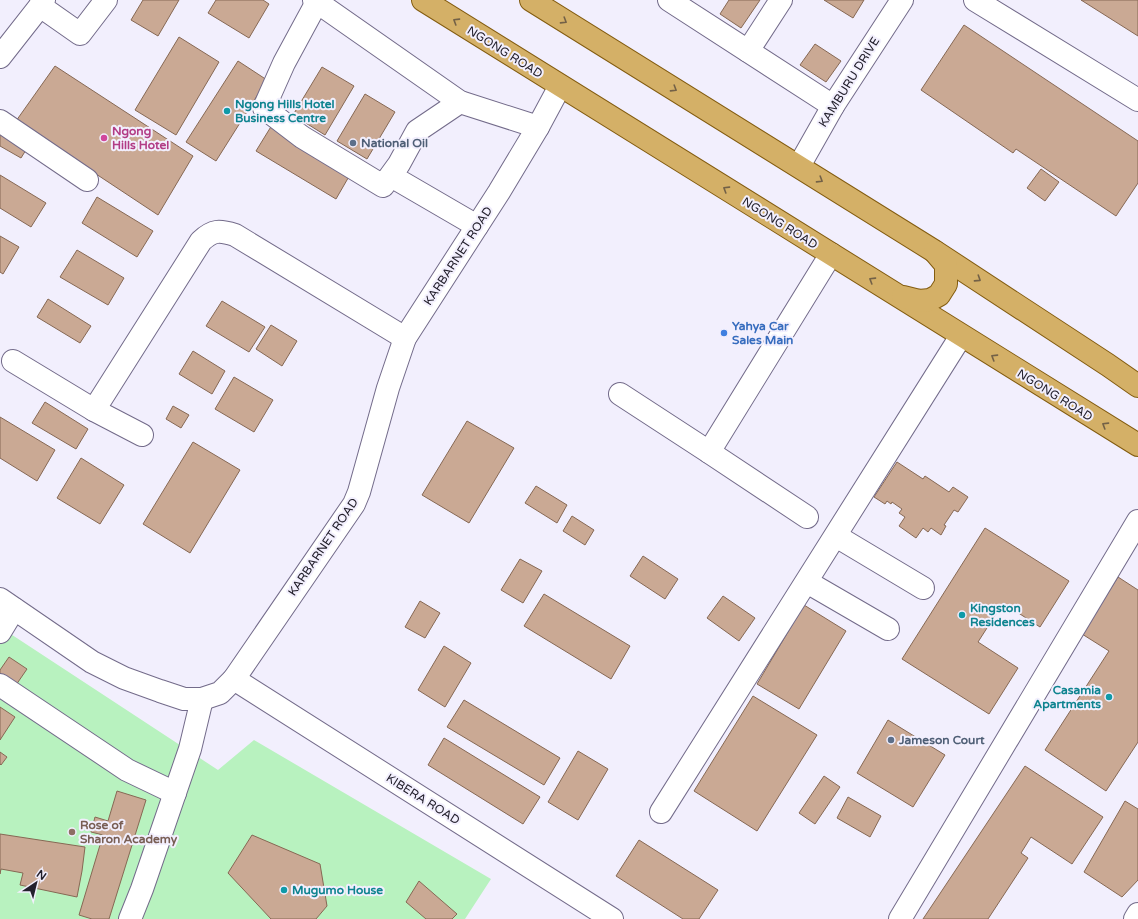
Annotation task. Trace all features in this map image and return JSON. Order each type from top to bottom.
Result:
[{"type":"main road","name":"NGONG ROAD","points":[[423,0],[1138,445]]},
{"type":"main road","points":[[531,0],[934,251],[1138,386]]},
{"type":"main road","points":[[898,296],[919,301],[930,300],[939,295],[946,284],[946,265],[934,251]]},
{"type":"street","points":[[0,57],[42,3],[80,34],[106,0]]},
{"type":"street","points":[[669,0],[833,106]]},
{"type":"street","points":[[748,51],[781,0]]},
{"type":"street","name":"KAMBURU DRIVE","points":[[799,166],[833,106],[902,0]]},
{"type":"street","points":[[975,0],[1138,100]]},
{"type":"street","points":[[460,102],[417,131],[399,164],[383,186],[302,137],[264,108],[284,63],[316,1],[460,102],[538,127]]},
{"type":"street","name":"KARBARNET ROAD","points":[[7,604],[92,662],[124,678],[184,699],[202,699],[220,693],[234,678],[354,504],[359,492],[388,388],[406,338],[538,127],[560,86]]},
{"type":"street","points":[[0,121],[87,180]]},
{"type":"street","points":[[391,176],[477,226]]},
{"type":"street","points":[[94,410],[201,241],[210,233],[223,232],[235,235],[406,338]]},
{"type":"street","points":[[710,452],[831,254]]},
{"type":"street","points":[[661,812],[962,336]]},
{"type":"street","points":[[13,361],[94,410],[142,435]]},
{"type":"street","points":[[620,394],[807,516]]},
{"type":"street","points":[[900,919],[1138,521]]},
{"type":"street","points":[[836,536],[923,588]]},
{"type":"street","points":[[806,582],[888,629]]},
{"type":"street","points":[[0,632],[7,604]]},
{"type":"street","name":"KIBERA ROAD","points":[[234,678],[612,919]]},
{"type":"street","points":[[0,685],[127,770],[175,793]]},
{"type":"street","points":[[130,919],[142,889],[190,749],[202,699]]},
{"type":"street","points":[[1135,919],[1138,914]]},
{"type":"green space","points":[[0,627],[218,770],[254,740],[491,879],[465,919],[0,919]]},
{"type":"building","points":[[143,0],[179,0],[158,36],[131,20]]},
{"type":"building","points":[[216,0],[263,0],[269,4],[249,38],[208,13]]},
{"type":"building","points":[[729,0],[760,0],[741,28],[720,14]]},
{"type":"building","points":[[824,0],[864,0],[853,18]]},
{"type":"building","points":[[1081,0],[1138,0],[1138,36]]},
{"type":"building","points":[[964,25],[1138,141],[1138,183],[1116,216],[1016,149],[1013,153],[921,90]]},
{"type":"building","points":[[179,37],[219,62],[176,135],[135,110]]},
{"type":"building","points":[[815,44],[841,61],[826,82],[800,65]]},
{"type":"building","name":"Ngong Hills Hotel Business Centre","points":[[238,61],[267,80],[216,161],[186,142]]},
{"type":"building","name":"Ngong Hills Hotel","points":[[55,66],[193,156],[158,215],[16,121]]},
{"type":"building","points":[[322,67],[354,86],[325,135],[293,115]]},
{"type":"building","points":[[365,94],[395,112],[367,159],[337,141]]},
{"type":"building","points":[[272,125],[351,173],[336,199],[256,151]]},
{"type":"building","points":[[0,127],[29,145],[21,158],[0,146]]},
{"type":"building","points":[[1041,169],[1059,182],[1045,201],[1027,188]]},
{"type":"building","points":[[0,175],[46,203],[31,227],[0,208]]},
{"type":"building","points":[[97,197],[153,231],[137,257],[82,223]]},
{"type":"building","points":[[0,236],[19,247],[3,274],[0,272]]},
{"type":"building","points":[[77,250],[124,278],[108,305],[60,277]]},
{"type":"building","points":[[48,299],[91,326],[80,343],[37,317]]},
{"type":"building","points":[[222,301],[265,327],[249,352],[206,326]]},
{"type":"building","points":[[271,325],[297,341],[282,366],[256,349]]},
{"type":"building","points":[[193,351],[225,371],[212,394],[179,374]]},
{"type":"building","points":[[234,377],[273,400],[254,432],[215,409]]},
{"type":"building","points":[[45,402],[88,429],[76,449],[32,423]]},
{"type":"building","points":[[173,406],[189,415],[181,428],[166,419]]},
{"type":"building","points":[[0,417],[55,450],[37,481],[0,458]]},
{"type":"building","points":[[467,421],[514,448],[469,523],[422,495]]},
{"type":"building","points":[[193,442],[240,470],[190,553],[143,524]]},
{"type":"building","points":[[81,458],[124,485],[100,524],[57,498]]},
{"type":"building","points":[[897,462],[923,479],[925,476],[949,492],[953,487],[968,497],[958,512],[954,510],[944,525],[946,526],[941,535],[931,528],[928,532],[923,528],[916,538],[899,526],[905,517],[899,513],[902,509],[892,502],[891,504],[887,501],[885,504],[874,497]]},
{"type":"building","points":[[536,486],[567,505],[557,523],[525,503]]},
{"type":"building","points":[[572,516],[594,530],[585,545],[563,531]]},
{"type":"building","name":"Kingston Residences","points":[[985,528],[1069,581],[1040,627],[1003,603],[978,642],[1018,668],[989,714],[902,659]]},
{"type":"building","points":[[643,556],[678,579],[665,599],[630,576]]},
{"type":"building","points":[[520,559],[542,571],[523,603],[501,590]]},
{"type":"building","name":"Casamia Apartments","points":[[1118,577],[1138,590],[1138,742],[1106,791],[1045,750],[1109,651],[1082,634]]},
{"type":"building","points":[[544,594],[630,646],[611,679],[524,626]]},
{"type":"building","points":[[723,596],[755,618],[739,641],[707,618]]},
{"type":"building","points":[[420,601],[440,613],[425,638],[405,627]]},
{"type":"building","points":[[804,605],[846,631],[799,709],[757,684]]},
{"type":"building","points":[[444,646],[471,663],[445,707],[418,690]]},
{"type":"building","points":[[9,657],[27,669],[16,685],[0,674],[0,670]]},
{"type":"building","points":[[753,696],[817,735],[757,831],[694,791]]},
{"type":"building","points":[[464,700],[560,758],[544,785],[447,727]]},
{"type":"building","points":[[0,707],[15,717],[0,740]]},
{"type":"building","points":[[888,720],[945,755],[913,807],[857,773]]},
{"type":"building","points":[[444,738],[540,797],[523,824],[428,765]]},
{"type":"building","points":[[578,751],[608,769],[578,820],[548,802]]},
{"type":"building","points":[[0,752],[7,757],[1,765],[0,764]]},
{"type":"building","points":[[1025,766],[1103,817],[1072,864],[1031,837],[1021,853],[1028,858],[988,919],[923,919]]},
{"type":"building","points":[[824,776],[840,787],[815,824],[799,813]]},
{"type":"building","points":[[117,791],[146,800],[109,919],[92,919],[79,915],[103,835],[91,832],[95,817],[108,821]]},
{"type":"building","points":[[848,797],[881,816],[870,837],[837,818]]},
{"type":"building","points":[[1125,801],[1138,809],[1138,880],[1122,897],[1084,872]]},
{"type":"building","points":[[0,834],[85,847],[77,897],[20,885],[23,873],[1,869],[0,874]]},
{"type":"building","name":"Mugumo House","points":[[252,835],[320,864],[327,906],[316,919],[271,919],[228,873]]},
{"type":"building","points":[[639,840],[718,890],[699,919],[683,919],[616,876]]},
{"type":"building","points":[[419,881],[457,914],[452,919],[426,919],[406,902]]},
{"type":"place","name":"Ngong Hills Hotel Business Centre","points":[[227,111]]},
{"type":"place","name":"Ngong Hills Hotel","points":[[104,138]]},
{"type":"place","name":"National Oil","points":[[353,143]]},
{"type":"place","name":"Yahya Car Sales Main","points":[[724,333]]},
{"type":"place","name":"Kingston Residences","points":[[962,615]]},
{"type":"place","name":"Casamia Apartments","points":[[1109,697]]},
{"type":"place","name":"Jameson Court","points":[[891,740]]},
{"type":"place","name":"Rose of Sharon Academy","points":[[72,832]]},
{"type":"place","name":"Mugumo House","points":[[284,890]]}]
